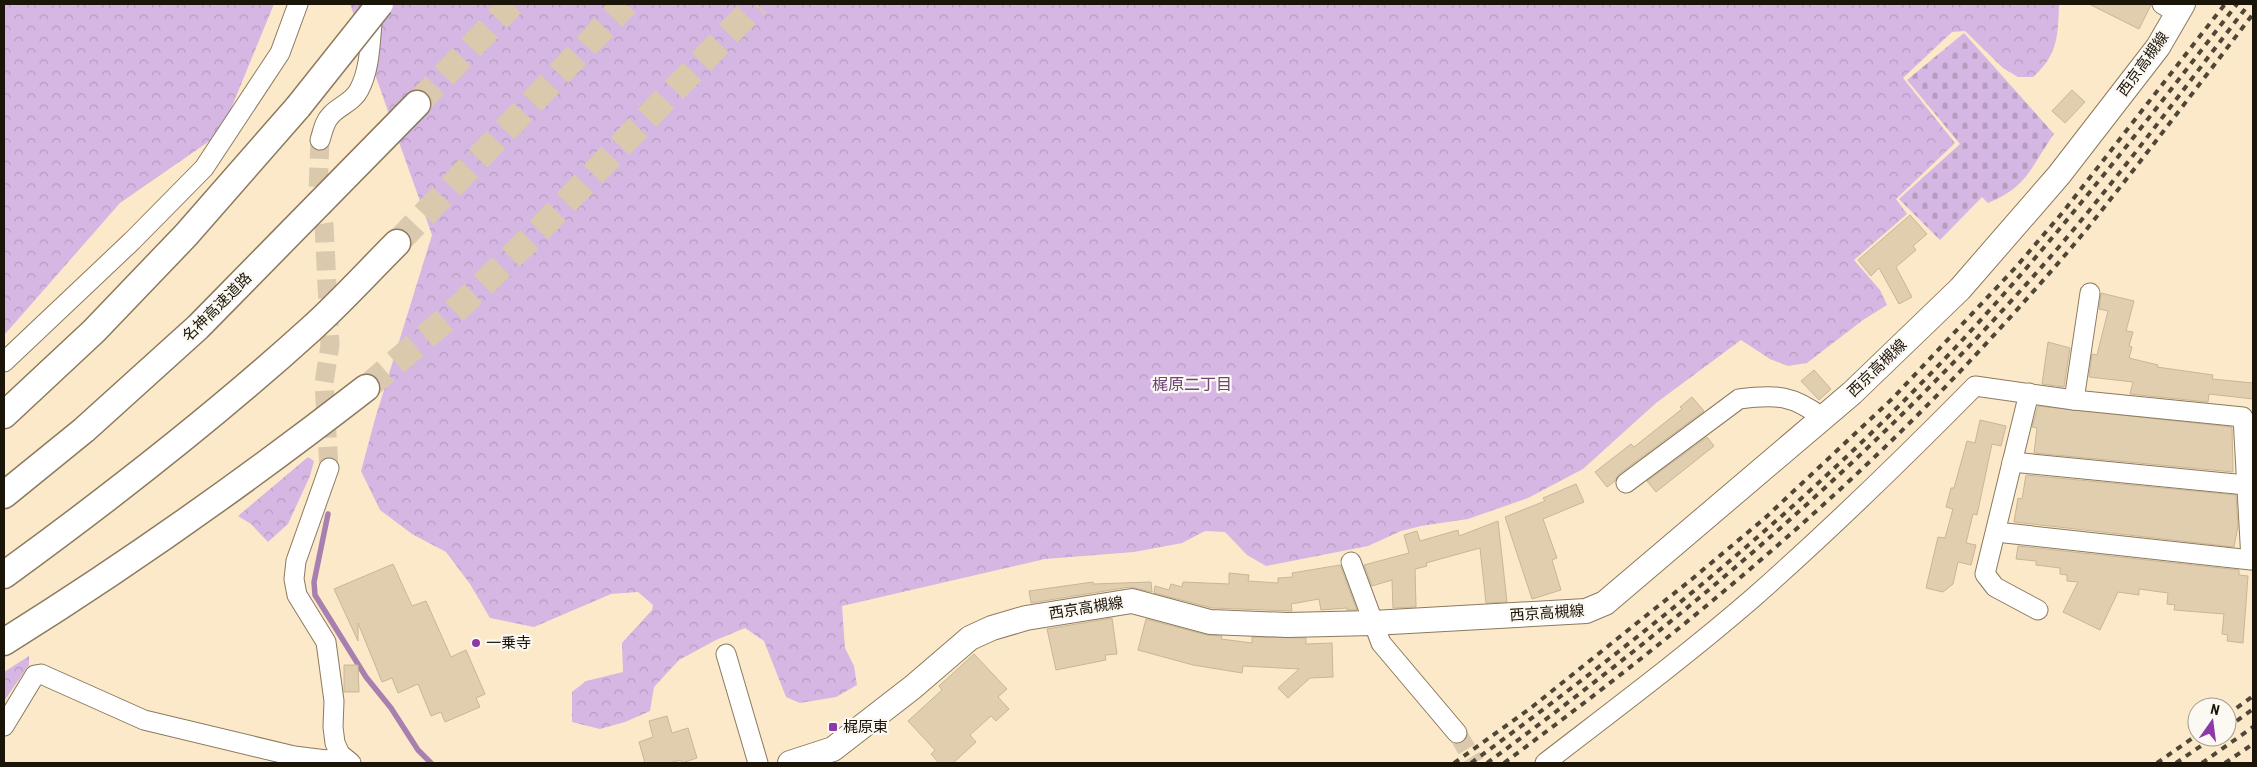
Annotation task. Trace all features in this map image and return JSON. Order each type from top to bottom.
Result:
[{"type":"highway","points":[[4,416],[94,331],[186,234],[298,107],[380,4]]},
{"type":"highway","name":"名神高速道路","points":[[4,495],[84,430],[198,327],[417,104]]},
{"type":"highway","points":[[4,574],[93,511],[206,420],[312,328],[397,243]]},
{"type":"highway","points":[[4,642],[122,564],[258,469],[366,388]]},
{"type":"main road","name":"西京高槻線","points":[[790,763],[833,756],[970,638],[992,628],[1026,618],[1132,601],[1210,622],[1287,625],[1374,623],[1586,611],[1596,608],[1623,590],[1823,418],[1960,289],[2059,175],[2158,47],[2174,7]]},
{"type":"street","points":[[4,362],[132,241],[204,168],[280,53],[298,4]]},
{"type":"street","points":[[320,140],[325,124],[331,115],[359,91],[364,76],[374,4]]},
{"type":"street","points":[[2074,400],[2090,293]]},
{"type":"street","points":[[1545,763],[1667,669],[1752,598],[1918,444],[1976,386],[2074,400],[2248,417],[2246,485],[2252,560],[1996,532]]},
{"type":"street","points":[[2028,393],[1985,574],[1995,587],[2038,610]]},
{"type":"street","points":[[1626,483],[1739,399],[1756,397],[1792,398],[1823,418]]},
{"type":"street","points":[[2012,462],[2246,485]]},
{"type":"street","points":[[4,726],[35,675],[41,674],[144,720],[294,756],[326,760],[345,758],[335,742],[333,727],[334,701],[326,642],[297,595],[294,579],[296,560],[329,468]]},
{"type":"street","points":[[1351,562],[1381,643],[1457,733]]},
{"type":"street","points":[[726,654],[758,763]]},
{"type":"green space","points":[[4,4],[274,4],[221,133],[120,203],[6,333],[4,333]]},
{"type":"green space","points":[[350,4],[2059,4],[2055,44],[2047,61],[2033,77],[2018,77],[2003,68],[1965,31],[1952,32],[1903,78],[1955,143],[1896,199],[1907,214],[1854,260],[1880,290],[1887,305],[1863,320],[1807,363],[1788,366],[1770,359],[1741,340],[1656,403],[1583,469],[1528,498],[1468,519],[1401,531],[1368,546],[1266,566],[1247,555],[1225,532],[1205,531],[1182,543],[1134,552],[1045,559],[842,606],[845,648],[854,666],[857,685],[836,697],[800,703],[786,697],[764,641],[745,628],[716,640],[679,660],[654,687],[650,711],[625,722],[600,729],[572,722],[572,692],[586,681],[623,672],[622,643],[652,610],[653,605],[638,592],[611,594],[534,627],[490,618],[470,584],[446,552],[412,534],[380,510],[361,471],[375,419],[432,235]]},
{"type":"green space","points":[[1964,33],[2054,134],[2034,166],[2020,183],[2001,197],[1988,203],[1982,197],[1940,240],[1899,199],[1960,144],[1907,80]]},
{"type":"green space","points":[[308,457],[314,461],[310,476],[288,524],[268,542],[251,524],[238,516]]},
{"type":"green space","points":[[29,656],[29,665],[4,701],[4,672]]},
{"type":"building","points":[[2089,4],[2151,4],[2151,5],[2139,29]]},
{"type":"building","points":[[2072,90],[2085,102],[2065,123],[2052,111]]},
{"type":"building","points":[[1910,215],[1927,234],[1913,246],[1916,250],[1896,267],[1912,297],[1899,304],[1879,268],[1871,276],[1858,260]]},
{"type":"building","points":[[2101,293],[2134,301],[2126,331],[2133,332],[2129,346],[2132,347],[2129,358],[2158,365],[2157,367],[2213,375],[2212,379],[2253,383],[2253,399],[2209,394],[2208,402],[2130,394],[2133,382],[2089,377],[2092,354],[2097,355],[2108,311],[2099,309]]},
{"type":"building","points":[[2048,342],[2070,348],[2064,387],[2042,384]]},
{"type":"building","points":[[1814,370],[1831,389],[1819,400],[1801,381]]},
{"type":"building","points":[[1692,397],[1704,411],[1619,474],[1615,481],[1607,487],[1595,472],[1631,444],[1634,447],[1682,409],[1680,407]]},
{"type":"building","points":[[2038,406],[2232,427],[2233,472],[2034,453],[2037,428],[2032,427]]},
{"type":"building","points":[[1980,420],[2006,426],[2001,446],[1992,444],[1977,515],[1973,514],[1966,543],[1976,545],[1971,565],[1958,562],[1953,584],[1943,592],[1926,588],[1938,537],[1945,538],[1953,509],[1946,507],[1951,488],[1954,488],[1967,441],[1975,443]]},
{"type":"building","points":[[1707,437],[1714,446],[1656,492],[1647,481]]},
{"type":"building","points":[[2026,475],[2236,495],[2238,526],[2234,547],[2014,522],[2018,498],[2022,499]]},
{"type":"building","points":[[1576,484],[1584,502],[1543,519],[1557,558],[1552,560],[1561,590],[1532,599],[1505,517],[1545,501],[1543,498]]},
{"type":"building","points":[[1498,521],[1507,602],[1486,603],[1480,548],[1426,563],[1427,566],[1415,569],[1416,607],[1393,608],[1392,580],[1372,586],[1364,565],[1409,553],[1404,535],[1417,531],[1420,541],[1458,530],[1459,536]]},
{"type":"building","points":[[2018,546],[2239,570],[2239,575],[2248,576],[2243,643],[2227,641],[2228,635],[2222,634],[2224,614],[2174,610],[2175,605],[2167,604],[2168,593],[2139,589],[2139,595],[2118,592],[2100,630],[2063,612],[2078,582],[2067,581],[2067,575],[2060,574],[2060,568],[2036,565],[2036,561],[2016,559]]},
{"type":"building","points":[[393,564],[412,606],[426,601],[451,657],[466,650],[485,694],[476,698],[480,707],[445,722],[441,712],[431,716],[418,684],[398,693],[392,678],[382,682],[358,623],[358,641],[334,589]]},
{"type":"building","points":[[1340,565],[1357,610],[1347,610],[1347,608],[1321,610],[1319,599],[1291,604],[1292,611],[1212,608],[1154,593],[1155,586],[1169,590],[1171,584],[1182,587],[1183,582],[1229,584],[1229,573],[1249,575],[1248,581],[1278,583],[1278,578],[1293,577],[1292,573]]},
{"type":"building","points":[[1093,582],[1093,584],[1151,582],[1152,592],[1130,587],[1031,603],[1029,591]]},
{"type":"building","points":[[1112,618],[1117,654],[1105,655],[1106,660],[1056,670],[1047,629]]},
{"type":"building","points":[[1146,619],[1207,635],[1222,636],[1221,639],[1252,643],[1252,637],[1306,638],[1306,644],[1332,643],[1333,677],[1310,678],[1288,698],[1278,688],[1299,669],[1243,666],[1242,673],[1193,665],[1138,650]]},
{"type":"building","points":[[974,654],[1007,689],[998,697],[1009,709],[996,721],[991,716],[970,735],[976,742],[953,763],[939,763],[931,754],[935,750],[908,721],[942,690],[939,686]]},
{"type":"building","points":[[344,665],[358,665],[359,692],[344,692]]},
{"type":"building","points":[[667,716],[672,733],[688,728],[697,758],[682,763],[681,760],[669,763],[645,763],[639,742],[653,737],[649,721]]},
{"type":"waterway","points":[[328,514],[314,582],[315,595],[366,677],[391,708],[418,750],[431,763]]},
{"type":"tunnel","points":[[417,104],[512,4]]},
{"type":"tunnel","points":[[397,243],[626,4]]},
{"type":"tunnel","points":[[366,388],[452,314],[540,229],[757,4]]},
{"type":"tunnel","points":[[320,140],[318,192],[324,225],[330,345],[324,383],[329,468]]},
{"type":"tunnel","points":[[1457,733],[1475,763]]},
{"type":"railway","points":[[1454,763],[1532,707],[1692,579],[1765,518],[1893,398],[2016,267],[2063,212],[2225,4]]},
{"type":"railway","points":[[1471,763],[1661,618],[1783,515],[1899,406],[1992,308],[2028,266],[2134,136],[2237,4]]},
{"type":"railway","points":[[1487,763],[1703,595],[1772,536],[1905,412],[1968,347],[2059,247],[2142,144],[2249,4]]},
{"type":"railway","points":[[1504,763],[1626,670],[1746,573],[1860,471],[1916,417],[1999,330],[2072,247],[2253,14]]},
{"type":"railway","points":[[2237,708],[2253,696]]},
{"type":"railway","points":[[2237,721],[2253,709]]},
{"type":"railway","points":[[2202,763],[2253,727]]},
{"type":"railway","points":[[2157,763],[2187,742]]},
{"type":"railway","points":[[2225,763],[2253,744]]},
{"type":"railway","points":[[2176,763],[2199,747]]},
{"type":"place","name":"一乗寺","points":[[476,643]]},
{"type":"place","name":"梶原東","points":[[833,727]]},
{"type":"district","name":"梶原二丁目","points":[[1192,384]]}]
